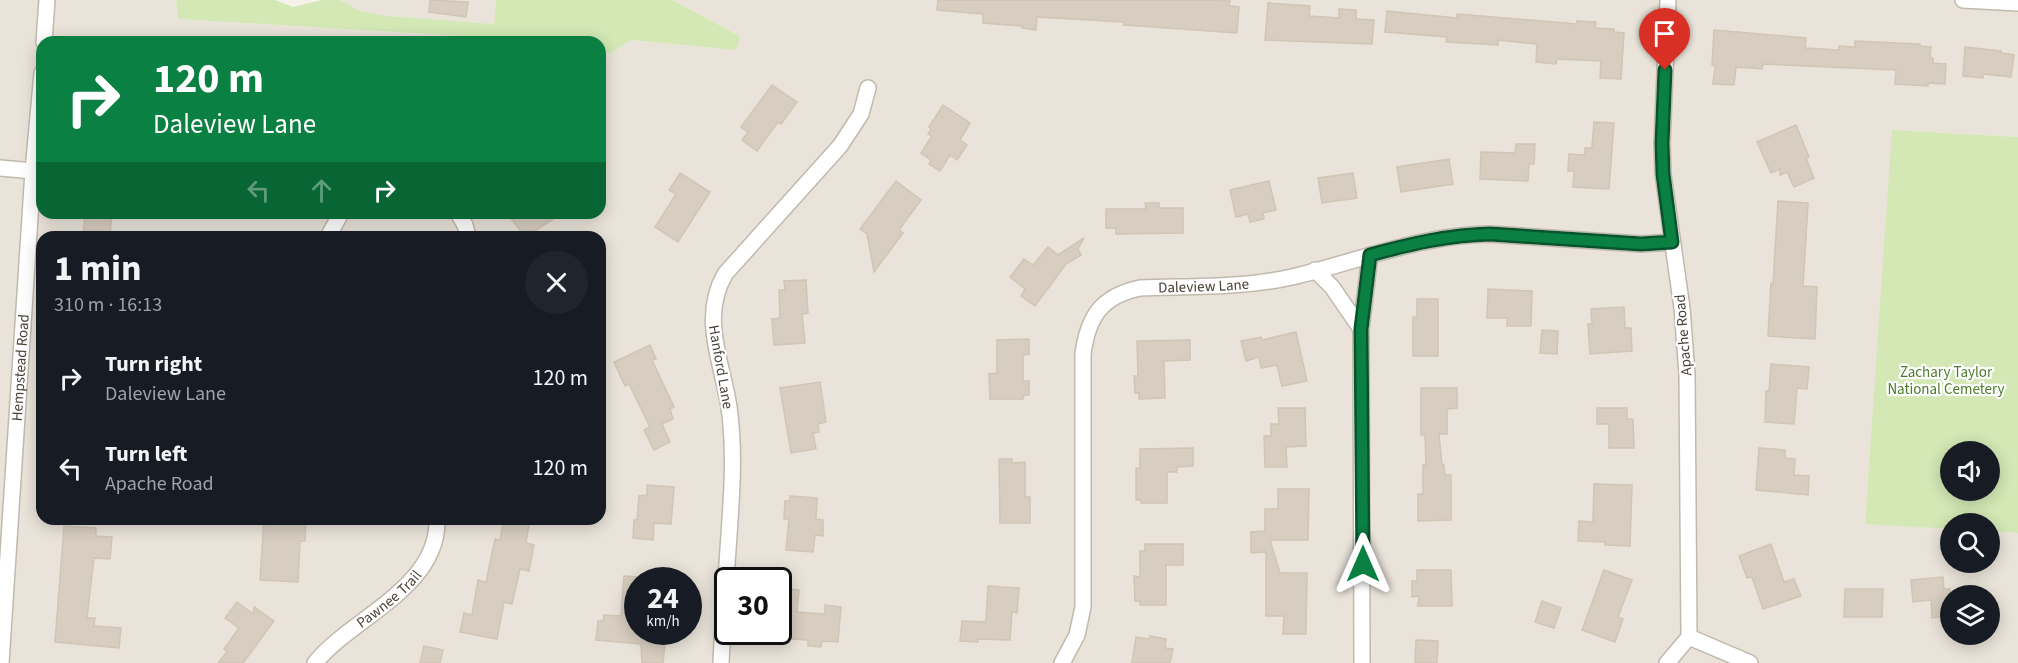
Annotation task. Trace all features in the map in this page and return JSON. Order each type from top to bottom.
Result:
[{"type":"street","points":[[44,36],[47,0]]},
{"type":"street","name":"Apache Road","points":[[1668,0],[1662,143],[1663,174],[1682,308],[1687,374],[1689,637]]},
{"type":"street","points":[[1964,0],[2018,3]]},
{"type":"street","name":"Hanford Lane","points":[[721,663],[734,451],[729,407],[712,319],[714,300],[725,274],[850,132],[861,114],[868,88]]},
{"type":"street","name":"Hempstead Road","points":[[1,663],[7,471],[36,138]]},
{"type":"street","points":[[0,168],[33,171]]},
{"type":"street","name":"Daleview Lane","points":[[1062,663],[1077,634],[1083,607],[1083,354],[1085,335],[1095,314],[1110,299],[1125,291],[1140,288],[1254,283],[1290,277],[1423,240],[1467,235],[1490,234],[1641,244],[1672,242]]},
{"type":"street","points":[[1362,663],[1361,329],[1370,255]]},
{"type":"street","points":[[1315,270],[1332,287],[1361,329]]},
{"type":"street","name":"Pawnee Trail","points":[[315,663],[333,645],[401,591],[415,577],[427,558],[435,538],[436,525]]},
{"type":"street","points":[[1667,663],[1689,637],[1750,663]]},
{"type":"shaded area","points":[[0,0],[176,0],[178,19],[461,36],[36,36],[36,219],[606,219],[606,53],[612,53],[629,40],[735,50],[739,35],[672,0],[2018,0],[2018,137],[1893,130],[1865,523],[1940,528],[1940,573],[2000,573],[2000,532],[2018,533],[2018,663],[0,663]]},
{"type":"shaded area","points":[[340,0],[496,0],[494,24],[388,16],[360,11]]},
{"type":"green space","points":[[176,0],[275,0],[293,7],[322,0],[340,0],[360,11],[388,16],[494,24],[496,0],[672,0],[740,36],[736,50],[630,40],[612,53],[606,53],[606,36],[461,36],[178,19]]},
{"type":"green space","name":"Zachary Taylor National Cemetery","points":[[1892,130],[2018,137],[2018,533],[2000,532],[2000,513],[1940,513],[1940,528],[1865,524]]},
{"type":"building","points":[[430,0],[468,2],[466,17],[429,12]]},
{"type":"building","points":[[938,0],[1214,0],[1230,1],[1229,6],[1239,7],[1237,33],[1124,25],[1124,22],[1037,17],[1036,30],[1022,28],[1022,26],[983,23],[983,14],[937,10]]},
{"type":"building","points":[[1268,3],[1310,6],[1309,16],[1339,18],[1339,9],[1356,10],[1356,19],[1374,20],[1372,44],[1265,40]]},
{"type":"building","points":[[1387,11],[1457,18],[1457,14],[1577,24],[1577,21],[1596,22],[1595,28],[1614,29],[1614,32],[1624,33],[1621,79],[1600,78],[1601,61],[1557,59],[1556,64],[1536,62],[1537,44],[1498,40],[1498,45],[1446,42],[1447,37],[1385,32]]},
{"type":"building","points":[[1714,30],[1806,38],[1805,48],[1839,50],[1839,46],[1855,47],[1855,41],[1920,44],[1920,46],[1931,47],[1930,58],[1933,58],[1933,63],[1946,64],[1945,84],[1928,83],[1928,86],[1895,84],[1896,70],[1763,64],[1762,69],[1736,67],[1734,85],[1713,84]]},
{"type":"building","points":[[1965,47],[2001,51],[2001,53],[2014,55],[2011,77],[1983,74],[1983,78],[1963,76]]},
{"type":"building","points":[[772,85],[797,102],[781,124],[778,122],[757,151],[742,140],[748,132],[741,127]]},
{"type":"building","points":[[943,105],[970,123],[960,140],[967,145],[957,160],[950,155],[940,171],[929,164],[931,160],[921,153],[932,136],[928,134],[931,129],[929,127]]},
{"type":"building","points":[[1594,122],[1614,123],[1609,189],[1573,187],[1574,171],[1568,171],[1569,154],[1585,155],[1585,148],[1592,148]]},
{"type":"building","points":[[1796,125],[1809,157],[1806,158],[1814,178],[1794,187],[1787,172],[1780,175],[1780,169],[1771,173],[1757,142]]},
{"type":"building","points":[[1516,144],[1535,144],[1534,164],[1529,164],[1528,181],[1480,179],[1481,152],[1515,153]]},
{"type":"building","points":[[1449,159],[1453,184],[1401,192],[1397,167]]},
{"type":"building","points":[[680,173],[710,192],[678,242],[655,227],[676,194],[669,190]]},
{"type":"building","points":[[1353,173],[1357,198],[1322,203],[1318,178]]},
{"type":"building","points":[[896,181],[921,200],[899,230],[903,233],[874,272],[867,234],[860,229]]},
{"type":"building","points":[[1269,181],[1276,210],[1263,213],[1264,219],[1250,222],[1248,214],[1236,217],[1230,190]]},
{"type":"building","points":[[1778,201],[1808,203],[1803,286],[1817,287],[1815,339],[1768,336]]},
{"type":"building","points":[[1145,203],[1159,203],[1159,208],[1183,208],[1183,233],[1116,234],[1116,228],[1106,228],[1106,209],[1146,209]]},
{"type":"building","points":[[84,219],[111,219],[110,231],[84,231]]},
{"type":"building","points":[[554,219],[534,231],[520,231],[512,220]]},
{"type":"building","points":[[1084,238],[1078,249],[1081,255],[1066,264],[1035,306],[1021,296],[1025,289],[1010,277],[1024,259],[1033,265],[1048,247],[1058,255]]},
{"type":"building","points":[[806,280],[808,313],[802,314],[805,343],[774,345],[772,319],[780,318],[779,290],[785,290],[784,281]]},
{"type":"building","points":[[1488,289],[1532,291],[1531,326],[1507,326],[1507,318],[1487,318]]},
{"type":"building","points":[[1417,299],[1438,299],[1438,356],[1413,356],[1413,317],[1417,317]]},
{"type":"building","points":[[1624,307],[1625,328],[1631,328],[1632,351],[1590,354],[1588,324],[1592,324],[1591,309]]},
{"type":"building","points":[[1542,330],[1558,331],[1557,354],[1540,353]]},
{"type":"building","points":[[1296,332],[1307,381],[1282,386],[1277,365],[1261,368],[1259,357],[1246,361],[1241,341],[1261,337],[1262,340]]},
{"type":"building","points":[[1029,339],[1029,354],[1023,355],[1023,381],[1029,381],[1029,395],[1024,395],[1023,399],[990,399],[989,374],[997,373],[997,340]]},
{"type":"building","points":[[1190,340],[1190,360],[1164,361],[1165,398],[1139,399],[1139,393],[1135,393],[1134,376],[1138,376],[1137,341]]},
{"type":"building","points":[[650,345],[656,359],[652,360],[674,407],[670,409],[673,419],[662,424],[670,442],[654,450],[644,430],[650,427],[629,384],[625,386],[614,362]]},
{"type":"building","points":[[1771,364],[1809,367],[1807,389],[1797,388],[1794,424],[1765,422],[1766,391],[1769,391]]},
{"type":"building","points":[[820,382],[826,422],[818,424],[819,432],[813,433],[816,449],[791,453],[780,388]]},
{"type":"building","points":[[1421,388],[1457,388],[1457,408],[1447,409],[1447,434],[1439,434],[1442,465],[1444,465],[1445,475],[1451,475],[1451,520],[1418,521],[1418,494],[1423,494],[1423,465],[1426,465],[1425,435],[1421,435]]},
{"type":"building","points":[[1278,408],[1305,408],[1306,446],[1286,447],[1287,467],[1265,467],[1264,436],[1271,436],[1271,424],[1279,424]]},
{"type":"building","points":[[1597,408],[1627,408],[1627,419],[1633,419],[1634,448],[1609,448],[1609,424],[1597,424]]},
{"type":"building","points":[[1193,448],[1193,466],[1177,467],[1177,472],[1167,472],[1167,503],[1141,503],[1141,500],[1136,500],[1136,468],[1140,468],[1140,449]]},
{"type":"building","points":[[1759,448],[1785,450],[1785,458],[1795,459],[1794,475],[1809,476],[1808,495],[1756,490]]},
{"type":"building","points":[[999,459],[1012,459],[1012,463],[1025,462],[1025,497],[1030,497],[1030,523],[1000,523]]},
{"type":"building","points":[[1594,484],[1632,485],[1630,546],[1578,541],[1579,521],[1593,522]]},
{"type":"building","points":[[647,485],[674,487],[671,524],[654,523],[653,540],[633,538],[639,496],[647,495]]},
{"type":"building","points":[[1278,489],[1309,489],[1308,540],[1270,540],[1280,573],[1307,573],[1306,634],[1283,634],[1284,616],[1266,616],[1266,552],[1251,553],[1251,532],[1265,531],[1265,509],[1278,509]]},
{"type":"building","points":[[790,496],[817,498],[816,519],[823,520],[823,536],[815,535],[813,552],[786,550],[789,519],[784,519],[785,501],[790,501]]},
{"type":"building","points":[[264,525],[306,525],[305,541],[300,541],[298,582],[260,580]]},
{"type":"building","points":[[503,525],[529,525],[526,543],[534,545],[529,571],[520,569],[512,604],[504,602],[497,639],[460,632],[464,613],[472,615],[478,580],[486,582],[495,539],[500,540]]},
{"type":"building","points":[[64,526],[96,528],[96,536],[112,537],[110,559],[94,558],[87,618],[95,618],[94,626],[121,628],[119,648],[55,642]]},
{"type":"building","points":[[1145,544],[1183,544],[1183,565],[1166,565],[1166,605],[1140,605],[1140,601],[1135,601],[1134,576],[1140,577],[1140,551],[1145,551]]},
{"type":"building","points":[[1771,544],[1784,582],[1794,579],[1801,596],[1763,609],[1752,577],[1747,578],[1739,556]]},
{"type":"building","points":[[1417,570],[1451,570],[1452,606],[1418,606],[1419,596],[1412,597],[1412,581],[1417,581]]},
{"type":"building","points":[[1604,570],[1632,580],[1618,617],[1623,619],[1615,642],[1582,630]]},
{"type":"building","points":[[624,576],[624,642],[596,640],[598,621],[603,621],[604,615],[621,616]]},
{"type":"building","points":[[1943,577],[1944,585],[1940,585],[1940,617],[1932,618],[1931,600],[1913,602],[1911,580]]},
{"type":"building","points":[[988,586],[1019,588],[1017,613],[1012,612],[1010,640],[960,641],[962,621],[986,622]]},
{"type":"building","points":[[792,589],[799,590],[797,612],[825,614],[825,605],[841,607],[838,642],[822,641],[821,647],[808,646],[808,640],[792,639]]},
{"type":"building","points":[[1845,589],[1883,589],[1882,617],[1844,617]]},
{"type":"building","points":[[1542,601],[1561,608],[1554,628],[1535,622]]},
{"type":"building","points":[[237,602],[253,614],[254,607],[274,621],[243,663],[218,663],[227,652],[224,649],[239,628],[225,618]]},
{"type":"building","points":[[1150,636],[1166,639],[1165,648],[1173,649],[1170,663],[1132,663],[1136,637],[1149,639]]},
{"type":"building","points":[[1416,640],[1438,641],[1437,663],[1415,663]]},
{"type":"building","points":[[641,645],[665,645],[663,663],[642,663]]},
{"type":"building","points":[[424,646],[443,650],[440,663],[420,663]]},
{"type":"route","points":[[1363,564],[1361,329],[1370,255],[1423,240],[1490,234],[1641,244],[1672,242],[1663,174],[1665,70]]}]
